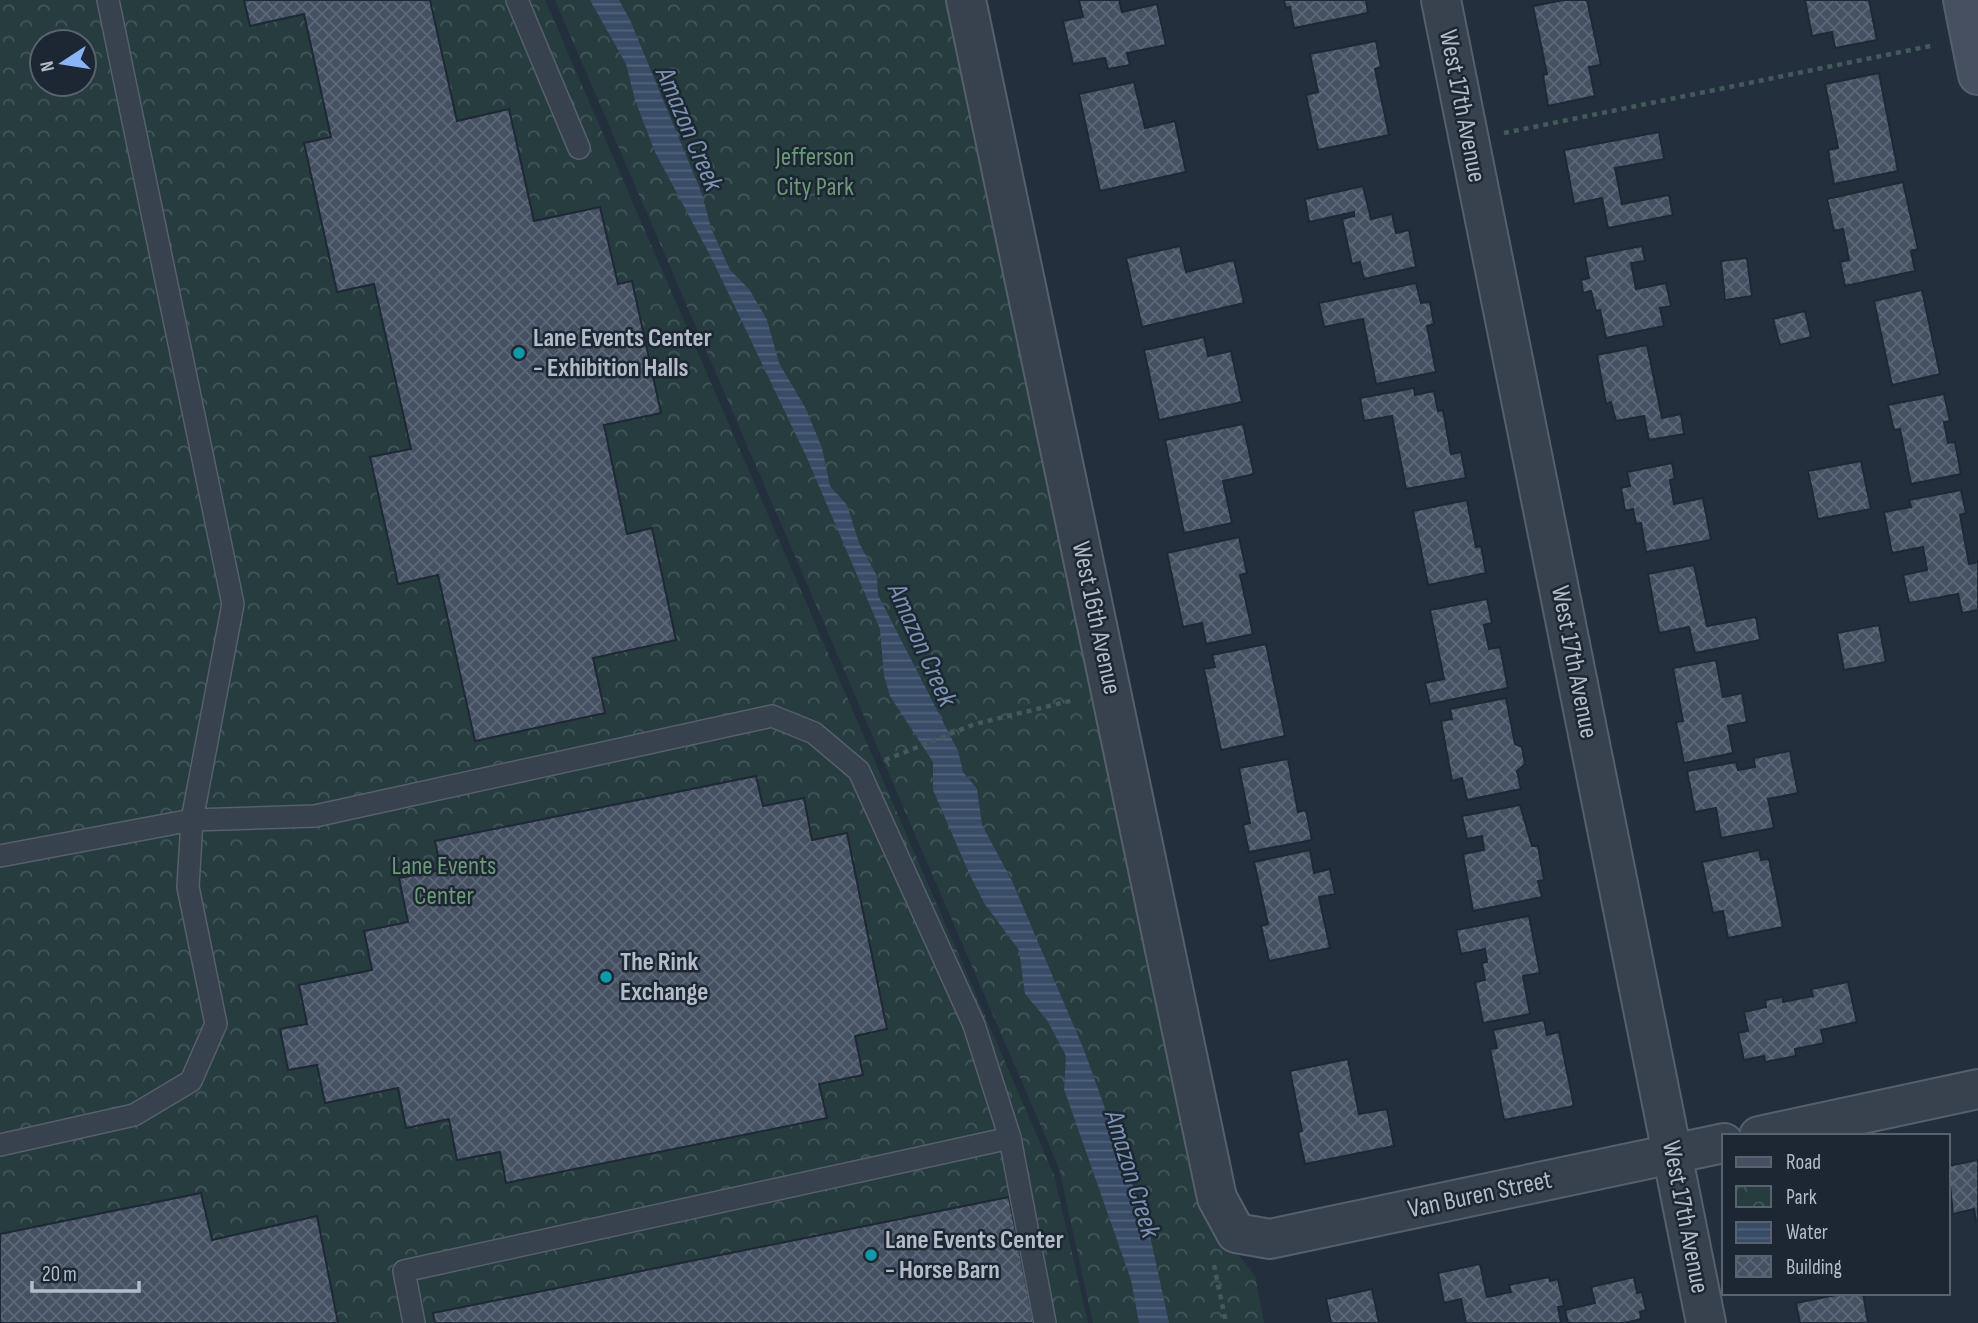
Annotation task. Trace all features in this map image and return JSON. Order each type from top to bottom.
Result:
[{"type":"main road","points":[[1963,0],[1978,75]]},
{"type":"street","name":"West 16th Avenue","points":[[966,0],[1217,1198],[1236,1233]]},
{"type":"street","name":"West 17th Avenue","points":[[1441,0],[1706,1323]]},
{"type":"street","points":[[1768,1134],[1978,1089]]},
{"type":"street","name":"Van Buren Street","points":[[1236,1233],[1270,1239],[1722,1143]]},
{"type":"lane","points":[[0,1145],[134,1115],[191,1081],[216,1024],[188,887],[192,820],[233,604],[108,0]]},
{"type":"lane","points":[[517,0],[579,148]]},
{"type":"lane","points":[[0,856],[192,820],[315,816],[772,716],[814,733],[859,771],[974,1025],[1010,1138],[1045,1323]]},
{"type":"lane","points":[[414,1323],[404,1270],[1010,1138]]},
{"type":"path","points":[[1469,140],[1971,38]]},
{"type":"path","points":[[873,765],[975,724],[1074,700]]},
{"type":"green space","name":"Lane Events Center","points":[[0,0],[545,0],[1054,1175],[1088,1323],[0,1323]]},
{"type":"green space","name":"Jefferson City Park","points":[[555,0],[954,0],[1208,1216],[1255,1276],[1264,1323],[1093,1323],[1059,1168]]},
{"type":"water","points":[[590,0],[619,0],[630,20],[702,194],[711,228],[730,270],[749,289],[767,320],[779,363],[806,409],[822,448],[830,486],[847,505],[859,543],[877,576],[878,595],[958,751],[963,772],[977,789],[982,825],[1012,881],[1084,1050],[1149,1231],[1169,1323],[1139,1323],[1131,1280],[1064,1089],[1066,1056],[1047,1020],[1025,994],[1019,950],[984,903],[969,873],[933,790],[933,762],[890,696],[884,676],[880,629],[807,458],[713,261],[655,152],[635,100],[626,64]]},
{"type":"building","name":"Lane Events Center - Exhibition Halls","points":[[244,0],[430,0],[457,121],[509,109],[534,221],[600,207],[618,284],[632,281],[661,413],[604,425],[627,534],[652,528],[676,640],[593,658],[605,713],[475,741],[438,575],[398,584],[370,457],[411,449],[374,284],[337,292],[304,143],[331,137],[304,14],[250,26]]},
{"type":"building","points":[[1079,0],[1119,0],[1122,12],[1157,4],[1166,45],[1127,53],[1130,65],[1108,69],[1105,58],[1073,64],[1063,21],[1083,17]]},
{"type":"building","points":[[1284,0],[1366,0],[1368,13],[1294,28],[1290,7],[1286,8]]},
{"type":"building","points":[[1564,0],[1587,0],[1601,65],[1589,67],[1595,96],[1548,106],[1543,75],[1547,74],[1533,6]]},
{"type":"building","points":[[1805,0],[1869,0],[1877,40],[1835,48],[1832,32],[1812,36]]},
{"type":"building","points":[[1376,41],[1381,67],[1375,69],[1389,135],[1318,150],[1306,95],[1318,92],[1310,54]]},
{"type":"building","points":[[1879,73],[1898,171],[1834,184],[1828,150],[1838,148],[1825,84]]},
{"type":"building","points":[[1134,82],[1145,128],[1175,121],[1186,172],[1100,191],[1079,94]]},
{"type":"building","points":[[1659,132],[1664,159],[1615,168],[1622,204],[1669,195],[1673,215],[1608,228],[1602,198],[1574,204],[1564,150]]},
{"type":"building","points":[[1903,182],[1918,249],[1911,251],[1915,271],[1845,286],[1840,262],[1849,260],[1843,229],[1834,231],[1827,199]]},
{"type":"building","points":[[1363,186],[1371,219],[1392,214],[1396,233],[1409,230],[1416,267],[1364,279],[1360,262],[1352,264],[1342,219],[1354,216],[1354,212],[1309,222],[1305,199]]},
{"type":"building","points":[[1180,246],[1186,272],[1234,260],[1244,303],[1142,327],[1126,258]]},
{"type":"building","points":[[1642,246],[1645,261],[1631,263],[1636,289],[1666,283],[1671,306],[1660,308],[1664,326],[1606,338],[1600,310],[1596,311],[1591,291],[1583,293],[1581,280],[1589,278],[1585,257]]},
{"type":"building","points":[[1747,258],[1752,296],[1725,300],[1721,261]]},
{"type":"building","points":[[1416,283],[1421,303],[1430,302],[1434,324],[1427,326],[1436,372],[1376,384],[1363,319],[1324,327],[1319,303]]},
{"type":"building","points":[[1922,290],[1940,374],[1892,385],[1874,301]]},
{"type":"building","points":[[1805,311],[1811,337],[1780,345],[1773,319]]},
{"type":"building","points":[[1204,337],[1208,356],[1231,351],[1242,402],[1159,420],[1144,350]]},
{"type":"building","points":[[1647,345],[1662,418],[1681,414],[1684,434],[1649,440],[1644,416],[1616,421],[1611,402],[1606,404],[1597,355]]},
{"type":"building","points":[[1414,388],[1415,395],[1434,391],[1438,411],[1443,410],[1451,454],[1461,452],[1466,478],[1406,489],[1392,416],[1364,421],[1360,398]]},
{"type":"building","points":[[1944,394],[1950,421],[1944,422],[1948,443],[1955,442],[1961,474],[1911,484],[1900,429],[1894,430],[1888,405]]},
{"type":"building","points":[[1243,424],[1254,474],[1223,481],[1232,523],[1184,533],[1165,440]]},
{"type":"building","points":[[1861,461],[1871,509],[1818,519],[1808,471]]},
{"type":"building","points":[[1672,463],[1675,479],[1670,480],[1674,504],[1703,498],[1711,540],[1646,552],[1641,523],[1636,524],[1633,509],[1625,511],[1621,488],[1630,486],[1627,472]]},
{"type":"building","points":[[1961,490],[1966,513],[1960,515],[1969,564],[1978,562],[1978,610],[1962,613],[1958,594],[1909,603],[1903,575],[1927,570],[1923,547],[1892,553],[1884,512],[1911,507],[1909,500]]},
{"type":"building","points":[[1467,500],[1476,547],[1481,546],[1486,573],[1428,585],[1413,511]]},
{"type":"building","points":[[1239,537],[1247,573],[1240,575],[1253,634],[1206,644],[1202,623],[1183,627],[1167,553]]},
{"type":"building","points":[[1694,565],[1707,626],[1756,617],[1760,640],[1695,653],[1689,627],[1659,633],[1648,574]]},
{"type":"building","points":[[1487,599],[1492,623],[1484,625],[1489,649],[1500,647],[1508,688],[1430,704],[1425,683],[1444,679],[1430,610]]},
{"type":"building","points":[[1879,625],[1886,662],[1844,670],[1837,633]]},
{"type":"building","points":[[1266,644],[1285,736],[1221,750],[1204,669],[1215,667],[1212,655]]},
{"type":"building","points":[[1716,660],[1723,697],[1742,693],[1747,722],[1728,726],[1733,753],[1684,763],[1676,722],[1683,721],[1673,668]]},
{"type":"building","points":[[1506,698],[1515,744],[1522,747],[1525,764],[1517,771],[1521,789],[1467,800],[1462,778],[1452,781],[1441,721],[1452,719],[1450,709]]},
{"type":"building","points":[[1790,751],[1798,793],[1768,799],[1774,828],[1721,838],[1716,808],[1695,812],[1687,771],[1736,762],[1738,770],[1755,767],[1754,758]]},
{"type":"building","points":[[1288,759],[1298,812],[1306,810],[1312,840],[1249,852],[1243,825],[1250,823],[1239,768]]},
{"type":"building","name":"The Rink Exchange","points":[[756,776],[763,806],[804,798],[812,840],[847,833],[887,1029],[855,1036],[863,1075],[819,1084],[827,1118],[506,1183],[500,1152],[457,1160],[449,1119],[406,1128],[398,1088],[325,1103],[317,1065],[288,1070],[280,1029],[307,1024],[299,985],[372,970],[364,931],[408,922],[399,878],[441,870],[435,841]]},
{"type":"building","points":[[1520,805],[1532,846],[1538,846],[1544,880],[1538,881],[1542,897],[1473,911],[1463,854],[1484,850],[1482,836],[1467,839],[1462,816]]},
{"type":"building","points":[[1310,850],[1314,873],[1330,869],[1335,894],[1319,897],[1330,948],[1269,961],[1261,926],[1268,924],[1254,862]]},
{"type":"building","points":[[1759,850],[1761,860],[1769,859],[1783,927],[1728,938],[1723,911],[1713,913],[1702,862]]},
{"type":"building","points":[[1529,916],[1540,973],[1523,976],[1530,1014],[1483,1023],[1475,982],[1485,980],[1482,963],[1487,962],[1485,949],[1461,954],[1456,930]]},
{"type":"building","points":[[1848,982],[1857,1022],[1821,1030],[1824,1043],[1795,1049],[1796,1056],[1765,1062],[1764,1056],[1744,1060],[1738,1033],[1748,1031],[1744,1012],[1766,1007],[1765,1000],[1783,997],[1783,1002],[1813,996],[1811,989]]},
{"type":"building","points":[[1544,1020],[1547,1035],[1559,1032],[1574,1106],[1504,1120],[1490,1049],[1497,1048],[1493,1030]]},
{"type":"building","points":[[1348,1059],[1359,1114],[1387,1109],[1394,1146],[1305,1164],[1298,1132],[1302,1131],[1290,1071]]},
{"type":"building","points":[[1978,1160],[1976,1221],[1974,1209],[1953,1214],[1950,1166]]},
{"type":"building","points":[[201,1193],[212,1240],[317,1216],[338,1323],[0,1323],[0,1234]]},
{"type":"building","name":"Lane Events Center - Horse Barn","points":[[1009,1197],[1034,1323],[435,1323],[433,1313]]},
{"type":"building","points":[[1480,1264],[1487,1297],[1511,1292],[1509,1285],[1549,1277],[1550,1281],[1558,1279],[1564,1306],[1558,1307],[1561,1323],[1466,1323],[1461,1299],[1444,1303],[1438,1273]]},
{"type":"building","points":[[1634,1277],[1637,1293],[1642,1292],[1646,1310],[1640,1312],[1641,1319],[1624,1323],[1568,1323],[1565,1310],[1595,1303],[1591,1287]]},
{"type":"building","points":[[1372,1289],[1379,1323],[1331,1323],[1326,1299]]},
{"type":"building","points":[[1836,1295],[1863,1295],[1868,1323],[1800,1323],[1796,1303]]},
{"type":"place","name":"Lane Events Center - Exhibition Halls","points":[[519,353]]},
{"type":"place","name":"The Rink Exchange","points":[[606,977]]},
{"type":"place","name":"Lane Events Center - Horse Barn","points":[[871,1255]]},
{"type":"water label","name":"Amazon Creek","points":[[689,129]]},
{"type":"water label","name":"Amazon Creek","points":[[922,645]]},
{"type":"water label","name":"Amazon Creek","points":[[1132,1174]]}]
